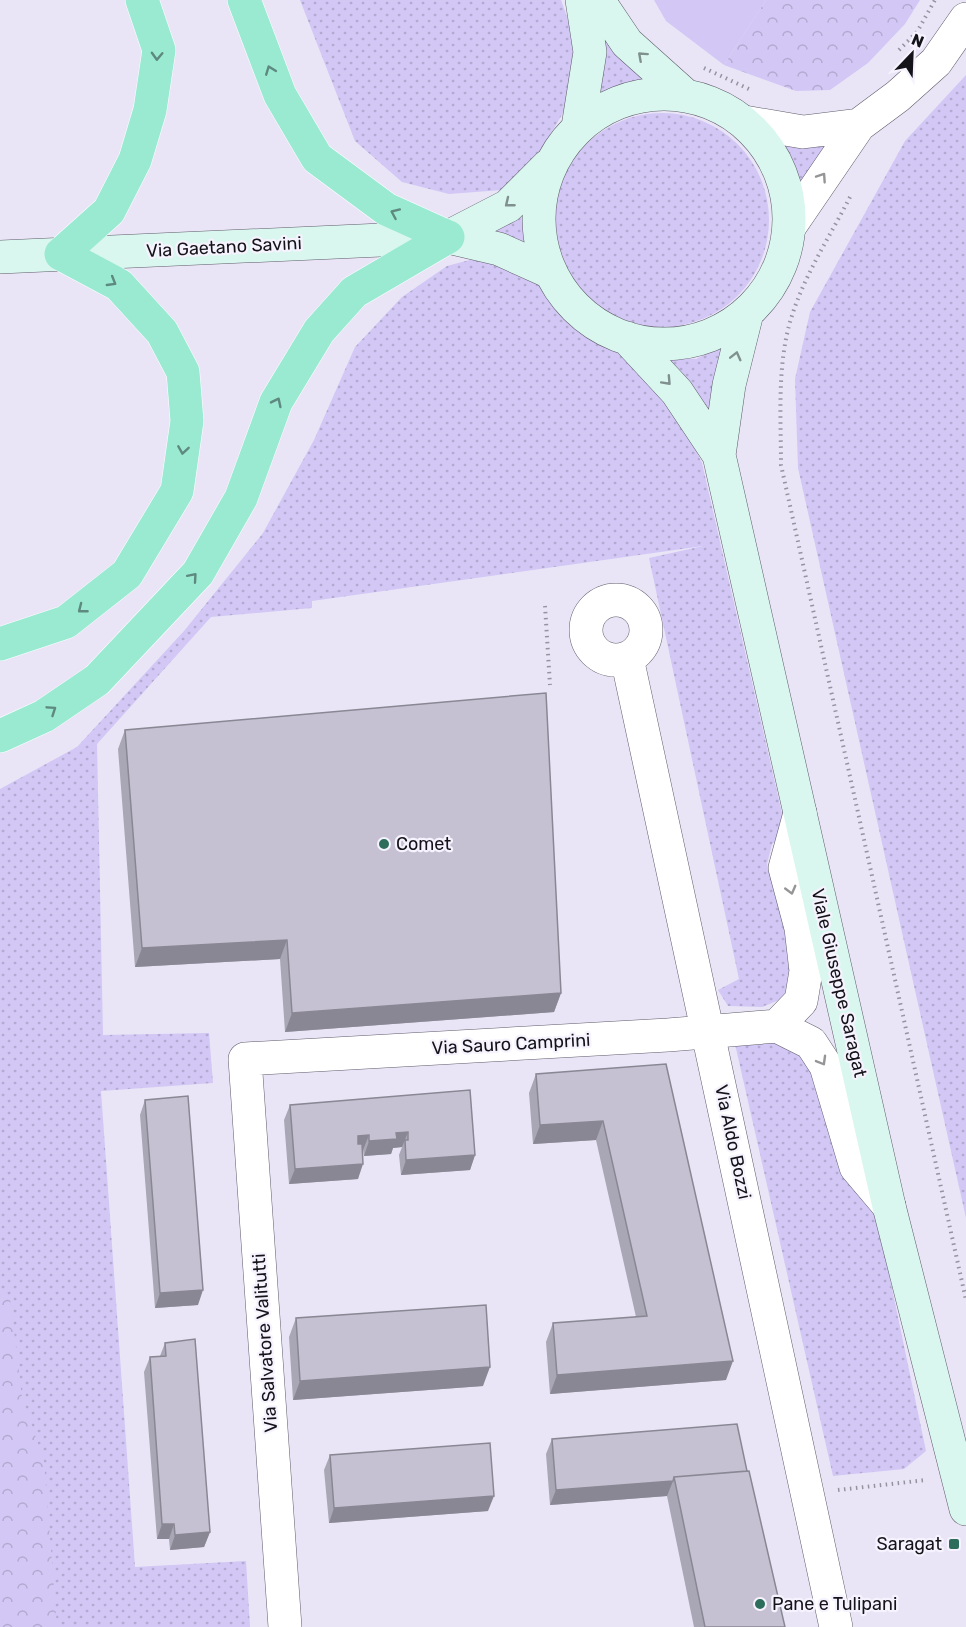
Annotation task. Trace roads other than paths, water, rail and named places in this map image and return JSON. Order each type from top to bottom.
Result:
[{"type":"highway","points":[[0,644],[66,622],[127,574],[177,490],[187,421],[183,372],[162,332],[119,285],[61,254],[109,211],[135,160],[150,110],[159,50],[142,0]]},
{"type":"highway","points":[[244,0],[280,95],[317,158],[386,209],[448,237]]},
{"type":"highway","points":[[0,736],[44,716],[97,680],[198,573],[241,498],[276,402],[319,331],[354,292],[448,237]]},
{"type":"main road","points":[[578,127],[590,52],[582,0]]},
{"type":"main road","points":[[598,0],[627,43],[685,95]]},
{"type":"main road","points":[[647,94],[685,95],[717,105],[744,122],[770,151],[786,187],[790,226],[783,258],[769,288],[747,312],[711,335],[669,344],[627,338],[596,324],[570,301],[550,272],[540,236],[540,199],[551,163],[578,127],[610,105],[647,94]]},
{"type":"main road","name":"Via Gaetano Savini","points":[[448,237],[508,206],[551,163]]},
{"type":"main road","name":"Via Gaetano Savini","points":[[0,257],[448,237],[499,249],[550,272]]},
{"type":"main road","name":"Viale Giuseppe Saragat","points":[[747,312],[729,385],[719,455],[890,1206],[966,1509]]},
{"type":"main road","name":"Viale Giuseppe Saragat","points":[[627,338],[677,392],[719,455]]},
{"type":"street","points":[[790,226],[858,125],[898,96],[936,62],[966,19]]},
{"type":"street","points":[[744,122],[803,132],[858,125]]},
{"type":"street","name":"Via Aldo Bozzi","points":[[627,658],[710,1032],[836,1627]]},
{"type":"street","points":[[800,813],[785,868],[801,928],[806,971],[801,1001],[777,1026],[811,1043],[826,1066],[856,1167],[890,1206]]},
{"type":"street","name":"Via Sauro Camprini","points":[[245,1059],[710,1032],[777,1026]]},
{"type":"street","name":"Via Salvatore Valitutti","points":[[245,1059],[285,1627]]},
{"type":"place","name":"Comet","points":[[384,844]]},
{"type":"place","name":"Saragat","points":[[954,1544]]},
{"type":"place","name":"Pane e Tulipani","points":[[760,1604]]}]
